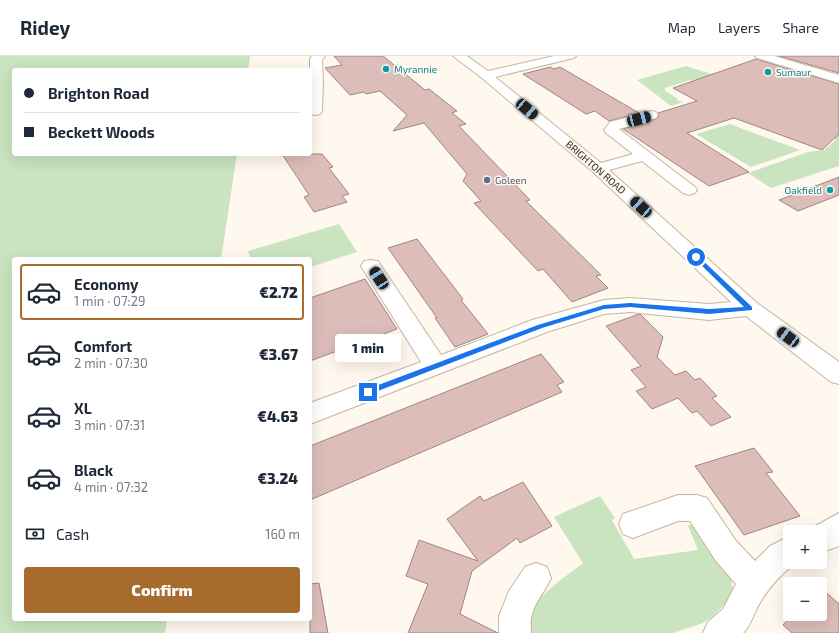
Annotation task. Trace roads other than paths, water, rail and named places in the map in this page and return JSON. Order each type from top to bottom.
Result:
[{"type":"street","points":[[315,110],[317,81],[316,59],[319,56]]},
{"type":"street","name":"BRIGHTON ROAD","points":[[459,56],[486,75],[598,168],[750,308],[839,375]]},
{"type":"street","points":[[486,75],[570,56]]},
{"type":"street","points":[[761,56],[839,79]]},
{"type":"street","points":[[317,81],[333,80]]},
{"type":"street","points":[[651,115],[615,125],[611,130],[689,190]]},
{"type":"street","points":[[598,168],[645,156]]},
{"type":"street","points":[[371,266],[436,366]]},
{"type":"street","points":[[312,413],[540,326],[604,307],[630,305],[709,312],[750,308]]},
{"type":"street","points":[[632,524],[678,508],[697,508],[726,551],[756,584]]},
{"type":"street","points":[[827,536],[839,527]]},
{"type":"street","points":[[720,633],[734,620],[747,595],[780,556],[783,554]]},
{"type":"street","points":[[515,633],[515,616],[520,602],[536,578]]},
{"type":"place","name":"Myrannie","points":[[386,69]]},
{"type":"place","name":"Sumaur","points":[[768,72]]},
{"type":"place","name":"Goleen","points":[[487,180]]},
{"type":"place","name":"Oakfield","points":[[830,190]]}]
